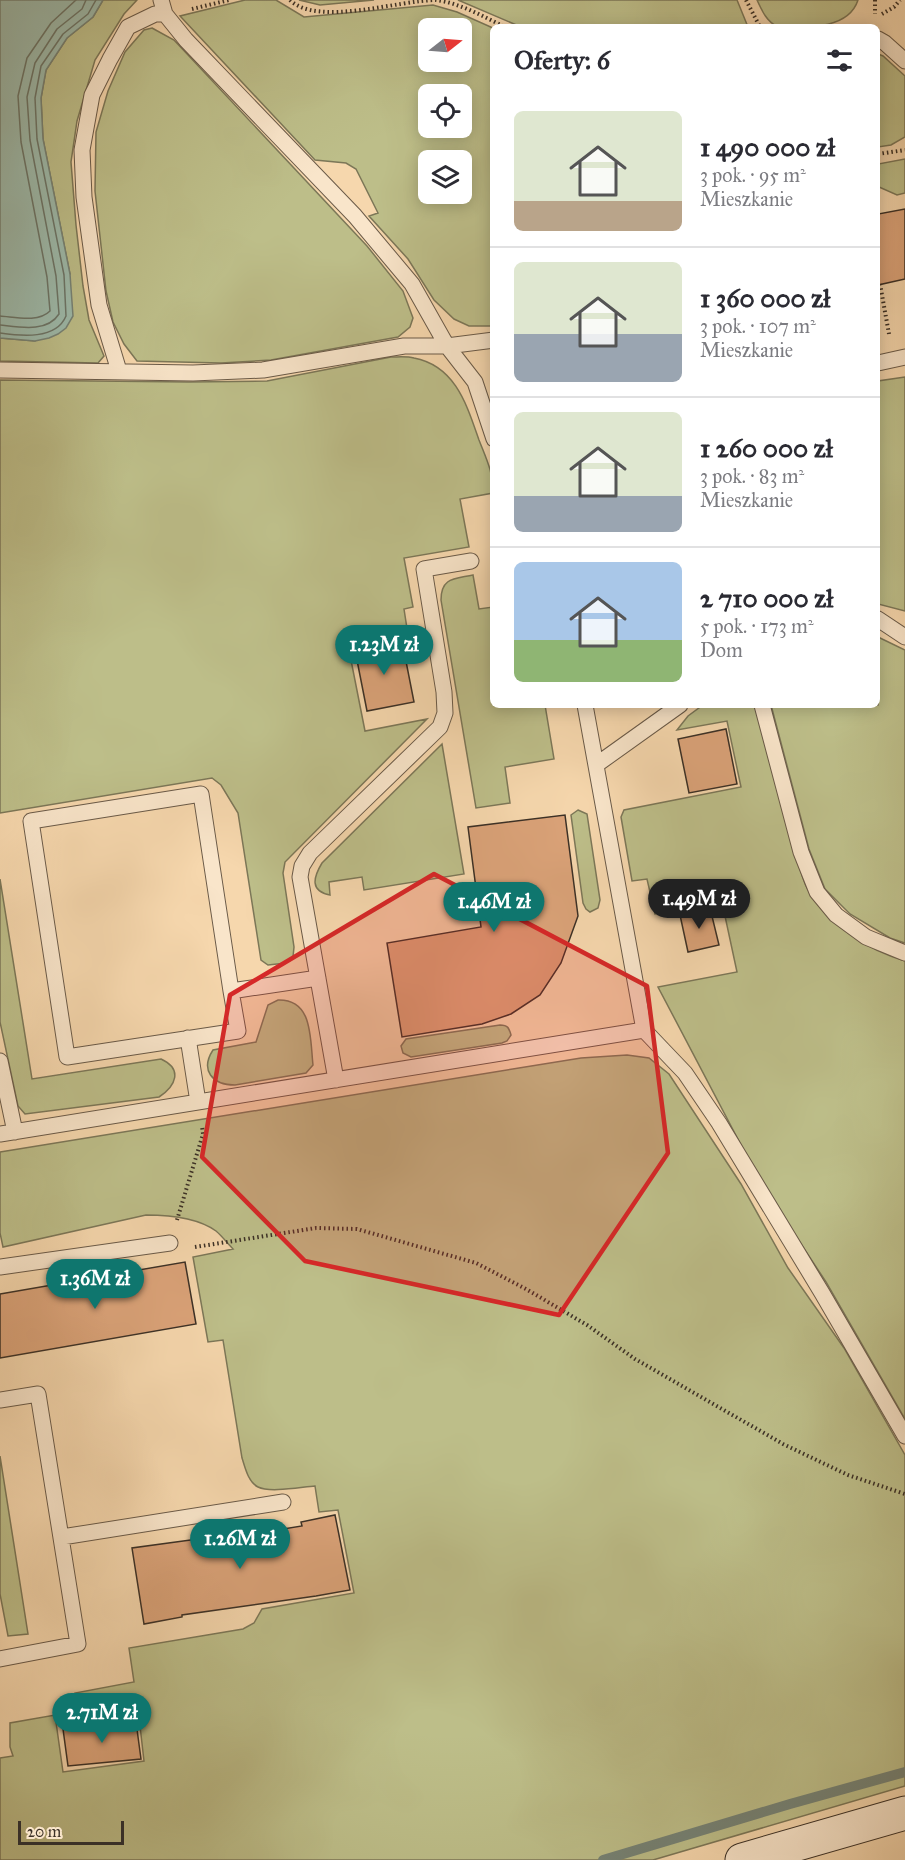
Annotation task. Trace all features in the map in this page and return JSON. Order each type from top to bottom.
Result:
[{"type":"main road","points":[[742,1860],[905,1813]]},
{"type":"lane","points":[[119,371],[99,305],[84,196],[82,150],[92,95],[128,27],[155,14],[163,7],[186,40],[355,216],[405,275],[447,346],[475,382],[490,427]]},
{"type":"lane","points":[[880,40],[905,61]]},
{"type":"lane","points":[[0,370],[52,373],[119,371],[193,373],[263,370],[404,346],[447,346],[490,341]]},
{"type":"lane","points":[[880,363],[905,357]]},
{"type":"lane","points":[[336,1080],[300,877],[302,866],[310,853],[440,727],[445,713],[444,692],[424,570],[471,561]]},
{"type":"lane","points":[[880,620],[905,626]]},
{"type":"lane","points":[[880,620],[905,636]]},
{"type":"lane","points":[[586,708],[644,1030],[685,1073],[719,1123],[905,1436]]},
{"type":"lane","points":[[596,765],[676,708]]},
{"type":"lane","points":[[763,708],[801,852],[817,892],[836,915],[866,937],[905,953]]},
{"type":"lane","points":[[201,794],[231,992],[238,1031],[67,1057],[31,821],[201,794]]},
{"type":"lane","points":[[231,992],[318,978]]},
{"type":"lane","points":[[0,1060],[8,1133],[644,1030]]},
{"type":"lane","points":[[188,1038],[198,1102]]},
{"type":"lane","points":[[0,1267],[170,1242]]},
{"type":"lane","points":[[0,1400],[38,1394],[78,1644],[0,1659]]},
{"type":"lane","points":[[62,1537],[283,1502]]},
{"type":"path","points":[[163,7],[229,0]]},
{"type":"path","points":[[290,0],[313,10],[331,12],[435,0],[459,6],[498,24]]},
{"type":"path","points":[[746,0],[758,24]]},
{"type":"path","points":[[875,17],[894,7],[900,0]]},
{"type":"path","points":[[880,154],[905,150]]},
{"type":"path","points":[[880,284],[887,329]]},
{"type":"path","points":[[198,1102],[203,1134],[170,1242],[192,1248],[316,1228],[357,1229],[476,1263],[526,1289],[587,1325],[635,1359],[783,1444],[848,1474],[905,1494]]},
{"type":"highlighted area","points":[[434,874],[647,986],[668,1153],[559,1315],[305,1261],[202,1157],[230,995]]},
{"type":"green space","points":[[103,0],[137,0],[124,14],[95,60],[77,121],[71,162],[83,286],[89,320],[104,356],[98,363],[0,361],[0,338],[35,341],[70,274],[43,139],[41,98],[46,70],[67,38],[93,17]]},
{"type":"green space","points":[[245,0],[276,0],[304,17],[433,5],[470,18],[418,18],[418,72],[472,72],[472,19],[490,27],[490,326],[469,326],[454,319],[434,300],[408,259],[369,216],[378,213],[356,169],[346,163],[315,160],[180,16]]},
{"type":"green space","points":[[299,0],[374,0],[320,5]]},
{"type":"green space","points":[[458,0],[737,0],[747,24],[514,24]]},
{"type":"green space","points":[[757,0],[858,0],[853,10],[845,17],[828,24],[773,24],[765,16]]},
{"type":"green space","points":[[152,28],[174,40],[367,246],[403,291],[413,318],[410,327],[398,337],[271,360],[221,363],[137,361],[124,344],[113,322],[106,291],[95,191],[96,132],[108,91],[125,52],[144,30]]},
{"type":"green space","points":[[880,55],[905,76],[905,137],[891,145],[880,147]]},
{"type":"green space","points":[[905,159],[905,193],[897,195],[880,187],[880,164]]},
{"type":"green space","points":[[391,357],[411,357],[428,362],[450,378],[458,389],[470,414],[490,470],[490,494],[460,499],[469,547],[404,558],[413,607],[404,609],[408,635],[348,645],[365,731],[427,719],[285,862],[283,873],[294,947],[293,957],[286,963],[268,965],[261,960],[238,813],[221,785],[212,778],[0,813],[0,380],[267,381]]},
{"type":"green space","points":[[905,377],[905,611],[880,605],[880,381]]},
{"type":"green space","points":[[473,575],[479,609],[490,607],[490,708],[546,708],[554,759],[505,767],[510,803],[476,808],[441,600],[443,587],[450,580]]},
{"type":"green space","points":[[880,638],[905,650],[905,943],[890,938],[850,914],[825,889],[809,849],[772,708],[880,708]]},
{"type":"green space","points":[[699,708],[758,708],[805,885],[817,903],[850,935],[877,950],[905,961],[905,1419],[826,1282],[761,1183],[658,987],[737,972],[722,902],[655,914],[647,879],[632,881],[621,817],[624,810],[741,787],[727,721],[677,730],[688,716]]},
{"type":"green space","points":[[442,744],[464,874],[364,890],[362,877],[329,882],[330,895],[319,890],[315,879],[322,863]]},
{"type":"green space","points":[[578,810],[587,814],[600,900],[598,908],[590,912],[583,903],[571,815]]},
{"type":"green space","points":[[0,879],[32,1079],[161,1059],[168,1063],[175,1073],[173,1083],[165,1093],[159,1097],[25,1114],[18,1106],[0,1022]]},
{"type":"green space","points":[[278,1000],[289,1001],[298,1006],[308,1022],[313,1065],[306,1073],[235,1085],[220,1082],[210,1075],[208,1064],[213,1050],[256,1042],[268,1005]]},
{"type":"green space","points":[[500,1025],[508,1027],[511,1035],[507,1041],[502,1043],[411,1057],[403,1053],[401,1046],[406,1039]]},
{"type":"green space","points":[[627,1055],[649,1058],[669,1074],[741,1184],[788,1268],[844,1348],[905,1455],[905,1786],[653,1860],[0,1860],[0,1758],[13,1756],[10,1747],[10,1723],[55,1715],[63,1772],[144,1761],[139,1717],[79,1725],[75,1693],[134,1682],[129,1648],[243,1629],[254,1623],[262,1609],[354,1593],[338,1510],[319,1512],[315,1486],[278,1490],[263,1489],[252,1482],[246,1470],[242,1458],[223,1340],[208,1342],[193,1257],[233,1249],[216,1231],[201,1223],[174,1217],[146,1215],[3,1247],[0,1233],[0,1152],[581,1058]]},
{"type":"green space","points":[[0,1456],[28,1634],[8,1636],[0,1594]]},
{"type":"water","points":[[0,0],[103,0],[93,17],[67,38],[46,70],[41,98],[43,139],[70,274],[73,316],[66,328],[58,334],[35,341],[0,338]]},
{"type":"building","points":[[905,209],[905,279],[880,285],[880,214]]},
{"type":"building","points":[[402,641],[414,702],[367,711],[355,650]]},
{"type":"building","points":[[726,729],[737,784],[689,793],[678,739]]},
{"type":"building","points":[[565,815],[578,916],[561,963],[540,995],[511,1014],[482,1024],[402,1037],[387,943],[481,927],[468,827]]},
{"type":"building","points":[[710,908],[719,945],[688,952],[680,915]]},
{"type":"building","points":[[185,1262],[196,1324],[0,1358],[0,1294]]},
{"type":"building","points":[[335,1515],[350,1590],[182,1615],[182,1617],[144,1624],[132,1548],[227,1535],[227,1538],[302,1526],[301,1522]]},
{"type":"building","points":[[136,1722],[141,1759],[68,1766],[63,1729]]},
{"type":"waterway","points":[[603,1860],[905,1772]]}]
